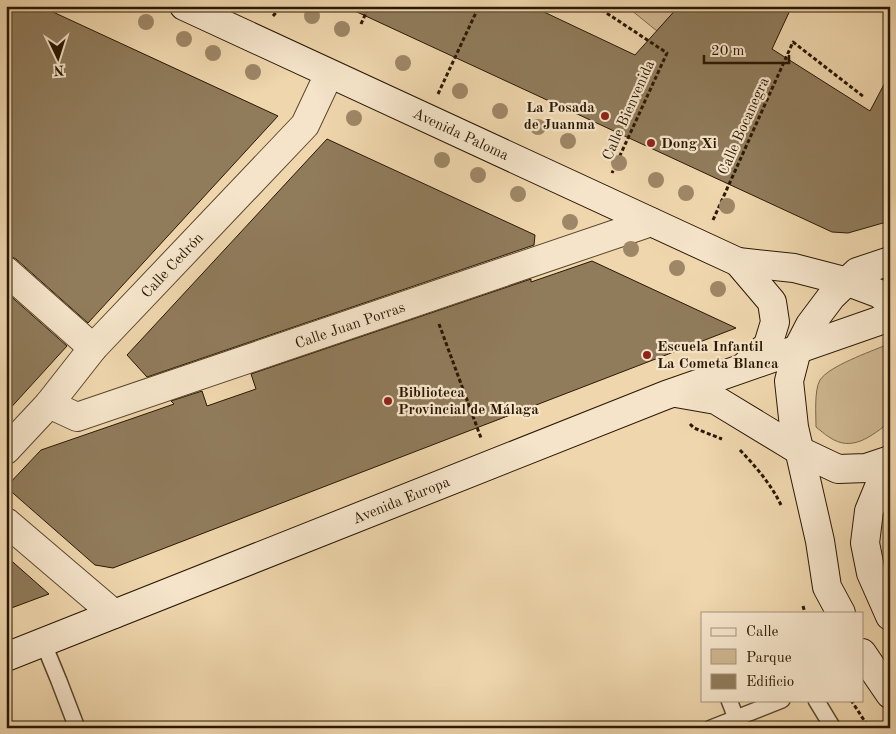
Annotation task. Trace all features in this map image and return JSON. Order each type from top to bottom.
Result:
[{"type":"main road","name":"Avenida Paloma","points":[[199,9],[329,74],[738,262]]},
{"type":"main road","name":"Calle Cedrón","points":[[6,450],[49,404],[93,348],[305,125],[329,74]]},
{"type":"main road","name":"Calle Juan Porras","points":[[49,404],[77,417],[651,222]]},
{"type":"main road","points":[[840,612],[827,587],[820,541],[794,427],[789,381],[797,350],[810,325],[831,297],[857,272],[890,260]]},
{"type":"main road","points":[[738,262],[794,268],[848,282],[880,294],[890,303]]},
{"type":"main road","points":[[738,262],[772,302],[775,322],[768,344],[741,370]]},
{"type":"main road","points":[[6,270],[93,348]]},
{"type":"main road","name":"Avenida Europa","points":[[6,656],[669,394],[890,318]]},
{"type":"main road","points":[[669,394],[716,400],[800,450],[838,470],[866,468],[890,460]]},
{"type":"main road","points":[[890,460],[869,511],[865,543],[871,573],[890,616]]},
{"type":"main road","points":[[6,522],[114,614]]},
{"type":"main road","points":[[864,659],[890,694]]},
{"type":"lane","points":[[43,642],[77,728]]},
{"type":"lane","points":[[731,702],[736,718]]},
{"type":"lane","points":[[710,728],[777,702]]},
{"type":"lane","points":[[817,702],[833,728]]},
{"type":"path","points":[[361,24],[369,6]]},
{"type":"path","points":[[427,118],[478,6]]},
{"type":"path","name":"Calle Bienvenida","points":[[596,6],[667,53],[600,199]]},
{"type":"path","name":"Calle Bocanegra","points":[[701,245],[793,42],[864,97]]},
{"type":"path","points":[[437,318],[480,436]]},
{"type":"path","points":[[669,394],[694,428],[727,441]]},
{"type":"path","points":[[735,444],[775,492],[783,508]]},
{"type":"path","points":[[802,602],[805,612]]},
{"type":"path","points":[[851,702],[869,728]]},
{"type":"green space","points":[[626,6],[679,6],[657,31]]},
{"type":"green space","points":[[886,345],[890,346],[890,422],[861,441],[853,443],[837,442],[816,427],[816,396],[820,380],[841,365]]},
{"type":"building","points":[[6,6],[40,6],[278,116],[88,323],[16,259],[6,256]]},
{"type":"building","points":[[344,6],[547,6],[544,12],[635,55],[679,6],[792,6],[772,49],[870,111],[890,73],[890,221],[848,233],[832,232]]},
{"type":"building","points":[[327,139],[535,235],[534,245],[147,377],[127,355]]},
{"type":"building","points":[[592,261],[736,328],[113,568],[95,565],[6,487],[41,450],[174,404],[171,401],[202,391],[207,406],[256,389],[251,374],[531,279],[531,282]]},
{"type":"building","points":[[6,292],[67,346],[6,413]]},
{"type":"building","points":[[6,556],[49,594],[6,610]]},
{"type":"place","name":"La Posada de Juanma","points":[[605,116]]},
{"type":"place","name":"Dong Xi","points":[[651,143]]},
{"type":"place","name":"Escuela Infantil La Cometa Blanca","points":[[647,355]]},
{"type":"place","name":"Biblioteca Provincial de Málaga","points":[[388,401]]}]
